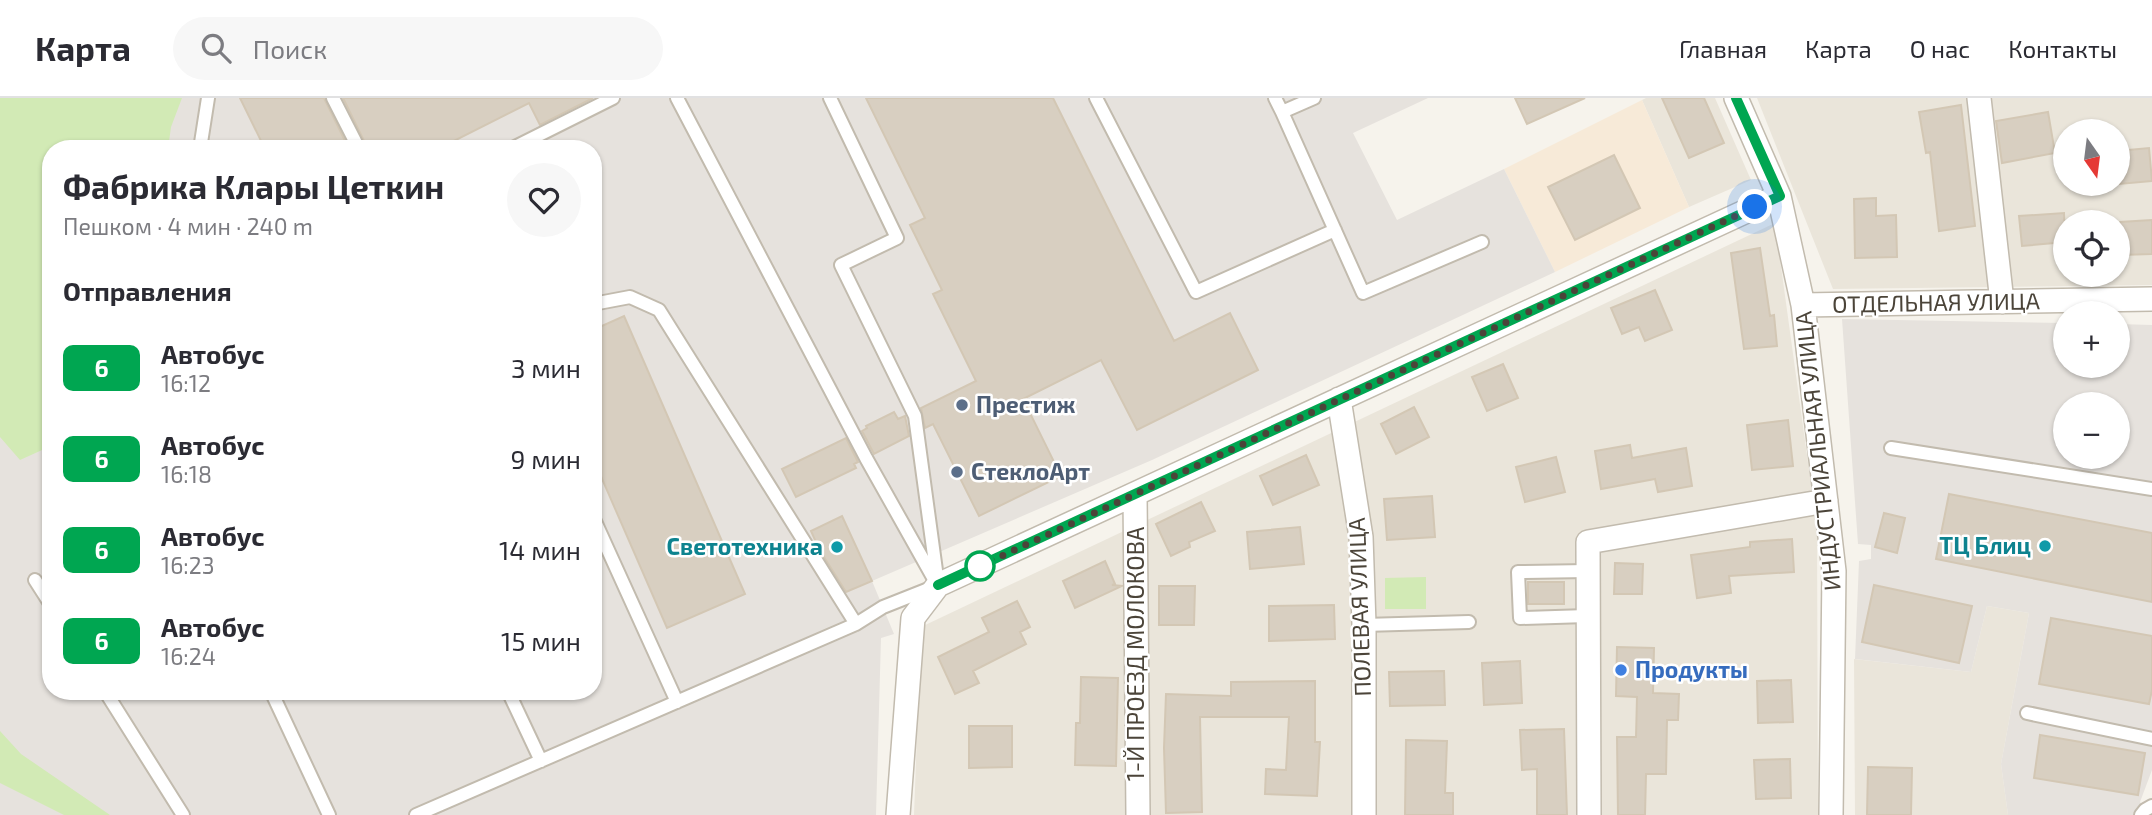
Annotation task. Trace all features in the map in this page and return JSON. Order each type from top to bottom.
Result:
[{"type":"street","name":"ИНДУСТРИАЛЬНАЯ УЛИЦА","points":[[1736,98],[1780,196],[1803,305],[1835,571],[1831,815]]},
{"type":"street","points":[[1979,98],[2002,302]]},
{"type":"street","points":[[898,815],[913,618],[938,585],[1780,196]]},
{"type":"street","name":"ОТДЕЛЬНАЯ УЛИЦА","points":[[1803,305],[2152,299]]},
{"type":"street","name":"ПОЛЕВАЯ УЛИЦА","points":[[1339,399],[1361,537],[1364,815]]},
{"type":"street","name":"1-Й ПРОЕЗД МОЛОКОВА","points":[[1135,494],[1138,815]]},
{"type":"street","points":[[1589,815],[1588,542],[1826,501]]},
{"type":"lane","points":[[201,140],[208,98]]},
{"type":"lane","points":[[334,98],[355,140]]},
{"type":"lane","points":[[529,140],[613,98]]},
{"type":"lane","points":[[677,98],[866,458],[938,585]]},
{"type":"lane","points":[[830,98],[897,238],[841,265],[915,416],[938,585]]},
{"type":"lane","points":[[1096,98],[1196,292],[1335,230]]},
{"type":"lane","points":[[1275,98],[1363,293],[1482,242]]},
{"type":"lane","points":[[1282,112],[1314,98]]},
{"type":"lane","points":[[602,302],[630,297],[659,310],[856,624]]},
{"type":"lane","points":[[1891,448],[2152,489]]},
{"type":"lane","points":[[602,537],[677,702]]},
{"type":"lane","points":[[1587,616],[1520,618],[1518,572],[1588,571]]},
{"type":"lane","points":[[35,580],[42,591]]},
{"type":"lane","points":[[416,815],[856,624],[883,607],[938,585]]},
{"type":"lane","points":[[1364,625],[1469,622]]},
{"type":"lane","points":[[111,700],[183,815]]},
{"type":"lane","points":[[275,700],[329,815]]},
{"type":"lane","points":[[512,700],[541,761]]},
{"type":"lane","points":[[2027,713],[2152,739]]},
{"type":"lane","points":[[2141,815],[2152,806]]},
{"type":"shaded area","points":[[157,98],[1428,98],[1353,133],[1397,220],[1504,169],[1555,272],[1152,460],[872,581],[894,634],[881,638],[876,815],[0,815],[0,411],[42,381],[42,700],[602,700],[602,140],[141,140]]},
{"type":"shaded area","points":[[1715,98],[1751,180],[1689,207],[1642,100]]},
{"type":"shaded area","points":[[1757,98],[2152,98],[2152,285],[2130,285],[2130,210],[2053,210],[2053,286],[1833,289]]},
{"type":"shaded area","points":[[1642,100],[1689,207],[1555,272],[1504,169]]},
{"type":"shaded area","points":[[1775,223],[1817,528],[1818,815],[914,815],[921,627]]},
{"type":"shaded area","points":[[1842,319],[2053,323],[2053,378],[2130,378],[2130,324],[2152,325],[2152,770],[2140,802],[2148,815],[2008,815],[2001,764],[2029,613],[1987,606],[1971,672],[1855,659],[1859,561],[1871,559],[1871,545],[1858,544]]},
{"type":"shaded area","points":[[1987,606],[2029,613],[2001,764],[2008,815],[1855,815],[1854,659],[1971,672]]},
{"type":"green space","points":[[0,98],[182,98],[169,140],[42,140],[42,450],[20,460],[0,437]]},
{"type":"green space","points":[[1426,577],[1426,609],[1385,609],[1385,578]]},
{"type":"green space","points":[[0,731],[21,754],[110,815],[64,815],[0,783]]},
{"type":"building","points":[[240,98],[324,98],[345,140],[261,140]]},
{"type":"building","points":[[343,98],[593,98],[540,125],[529,103],[456,140],[364,140]]},
{"type":"building","points":[[866,98],[1053,98],[1174,341],[1230,313],[1258,370],[1137,430],[1101,360],[1023,399],[1061,476],[979,516],[933,424],[925,428],[921,408],[976,381],[933,294],[942,290],[910,225],[925,218]]},
{"type":"building","points":[[1515,98],[1585,98],[1527,124]]},
{"type":"building","points":[[1662,98],[1704,98],[1724,143],[1689,158]]},
{"type":"building","points":[[1961,105],[1975,226],[1939,231],[1930,152],[1926,153],[1919,112]]},
{"type":"building","points":[[2048,112],[2053,153],[2002,163],[1996,121]]},
{"type":"building","points":[[2149,148],[2152,181],[2130,183],[2130,150]]},
{"type":"building","points":[[1614,155],[1640,208],[1575,240],[1548,187]]},
{"type":"building","points":[[1876,198],[1876,216],[1896,215],[1897,257],[1855,258],[1854,199]]},
{"type":"building","points":[[2053,214],[2053,243],[2022,246],[2019,216]]},
{"type":"building","points":[[2152,220],[2152,254],[2130,255],[2130,221]]},
{"type":"building","points":[[1760,248],[1770,316],[1774,315],[1777,346],[1744,349],[1731,253]]},
{"type":"building","points":[[1655,290],[1672,330],[1645,341],[1639,327],[1622,334],[1611,308]]},
{"type":"building","points":[[624,316],[745,594],[667,628],[602,479],[602,326]]},
{"type":"building","points":[[1503,364],[1518,398],[1487,411],[1472,377]]},
{"type":"building","points":[[1414,407],[1429,437],[1396,454],[1381,424]]},
{"type":"building","points":[[894,412],[898,419],[905,416],[909,436],[874,454],[862,431],[866,426]]},
{"type":"building","points":[[1788,420],[1793,466],[1752,470],[1747,425]]},
{"type":"building","points":[[846,438],[858,462],[854,464],[856,468],[796,497],[782,469]]},
{"type":"building","points":[[1630,445],[1632,458],[1686,448],[1692,486],[1658,492],[1655,479],[1601,489],[1595,451]]},
{"type":"building","points":[[1306,455],[1319,485],[1273,505],[1260,476]]},
{"type":"building","points":[[1556,457],[1565,492],[1525,502],[1516,467]]},
{"type":"building","name":"ТЦ Блиц","points":[[1949,494],[2152,533],[2152,602],[1936,559]]},
{"type":"building","points":[[1432,496],[1435,537],[1387,540],[1384,499]]},
{"type":"building","points":[[1201,502],[1215,531],[1189,542],[1190,547],[1171,556],[1156,524]]},
{"type":"building","points":[[1884,513],[1905,518],[1897,553],[1875,547]]},
{"type":"building","name":"Светотехника","points":[[842,516],[872,581],[846,592],[811,531]]},
{"type":"building","points":[[1300,527],[1304,564],[1250,569],[1247,532]]},
{"type":"building","points":[[1792,539],[1794,572],[1729,576],[1731,593],[1697,598],[1691,555],[1750,547],[1750,542]]},
{"type":"building","points":[[1105,561],[1115,584],[1112,585],[1122,586],[1075,608],[1063,581]]},
{"type":"building","points":[[1615,563],[1643,564],[1642,594],[1614,594]]},
{"type":"building","points":[[1528,582],[1564,582],[1564,604],[1528,604]]},
{"type":"building","points":[[1874,585],[1972,606],[1959,663],[1862,642]]},
{"type":"building","points":[[1159,586],[1195,586],[1194,625],[1159,625]]},
{"type":"building","points":[[1017,601],[1030,627],[1020,632],[1026,644],[973,671],[979,683],[955,694],[938,657],[989,632],[982,618]]},
{"type":"building","points":[[1334,605],[1335,639],[1269,641],[1269,606]]},
{"type":"building","points":[[2051,618],[2152,636],[2152,690],[2149,704],[2039,684]]},
{"type":"building","points":[[1617,647],[1654,648],[1653,693],[1679,694],[1678,720],[1667,720],[1666,774],[1646,774],[1645,815],[1618,815],[1617,737],[1636,737],[1637,697],[1616,696]]},
{"type":"building","points":[[1520,661],[1522,703],[1484,705],[1482,663]]},
{"type":"building","points":[[1444,671],[1445,705],[1390,706],[1389,672]]},
{"type":"building","points":[[1081,677],[1118,678],[1116,766],[1075,765],[1076,723],[1080,723]]},
{"type":"building","points":[[1791,680],[1793,722],[1758,723],[1757,681]]},
{"type":"building","points":[[1315,681],[1315,742],[1320,742],[1317,796],[1265,794],[1266,769],[1286,770],[1289,717],[1200,717],[1202,812],[1166,813],[1166,694],[1231,696],[1231,682]]},
{"type":"building","points":[[969,726],[1012,726],[1012,767],[969,768]]},
{"type":"building","points":[[1564,729],[1567,815],[1537,815],[1537,769],[1522,770],[1520,730]]},
{"type":"building","points":[[2040,735],[2145,753],[2138,795],[2034,778]]},
{"type":"building","points":[[1406,740],[1447,741],[1445,793],[1453,793],[1453,815],[1405,815]]},
{"type":"building","points":[[1790,759],[1791,798],[1756,799],[1754,760]]},
{"type":"building","points":[[1868,767],[1912,768],[1911,815],[1867,815]]},
{"type":"bus line","name":"6","points":[[938,585],[1780,196],[1736,98]]},
{"type":"place","name":"Престиж","points":[[962,405]]},
{"type":"place","name":"СтеклоАрт","points":[[957,472]]},
{"type":"place","name":"ТЦ Блиц","points":[[2045,546]]},
{"type":"place","name":"Светотехника","points":[[837,547]]},
{"type":"place","name":"Продукты","points":[[1621,670]]},
{"type":"route","points":[[980,566],[1755,207]]}]
